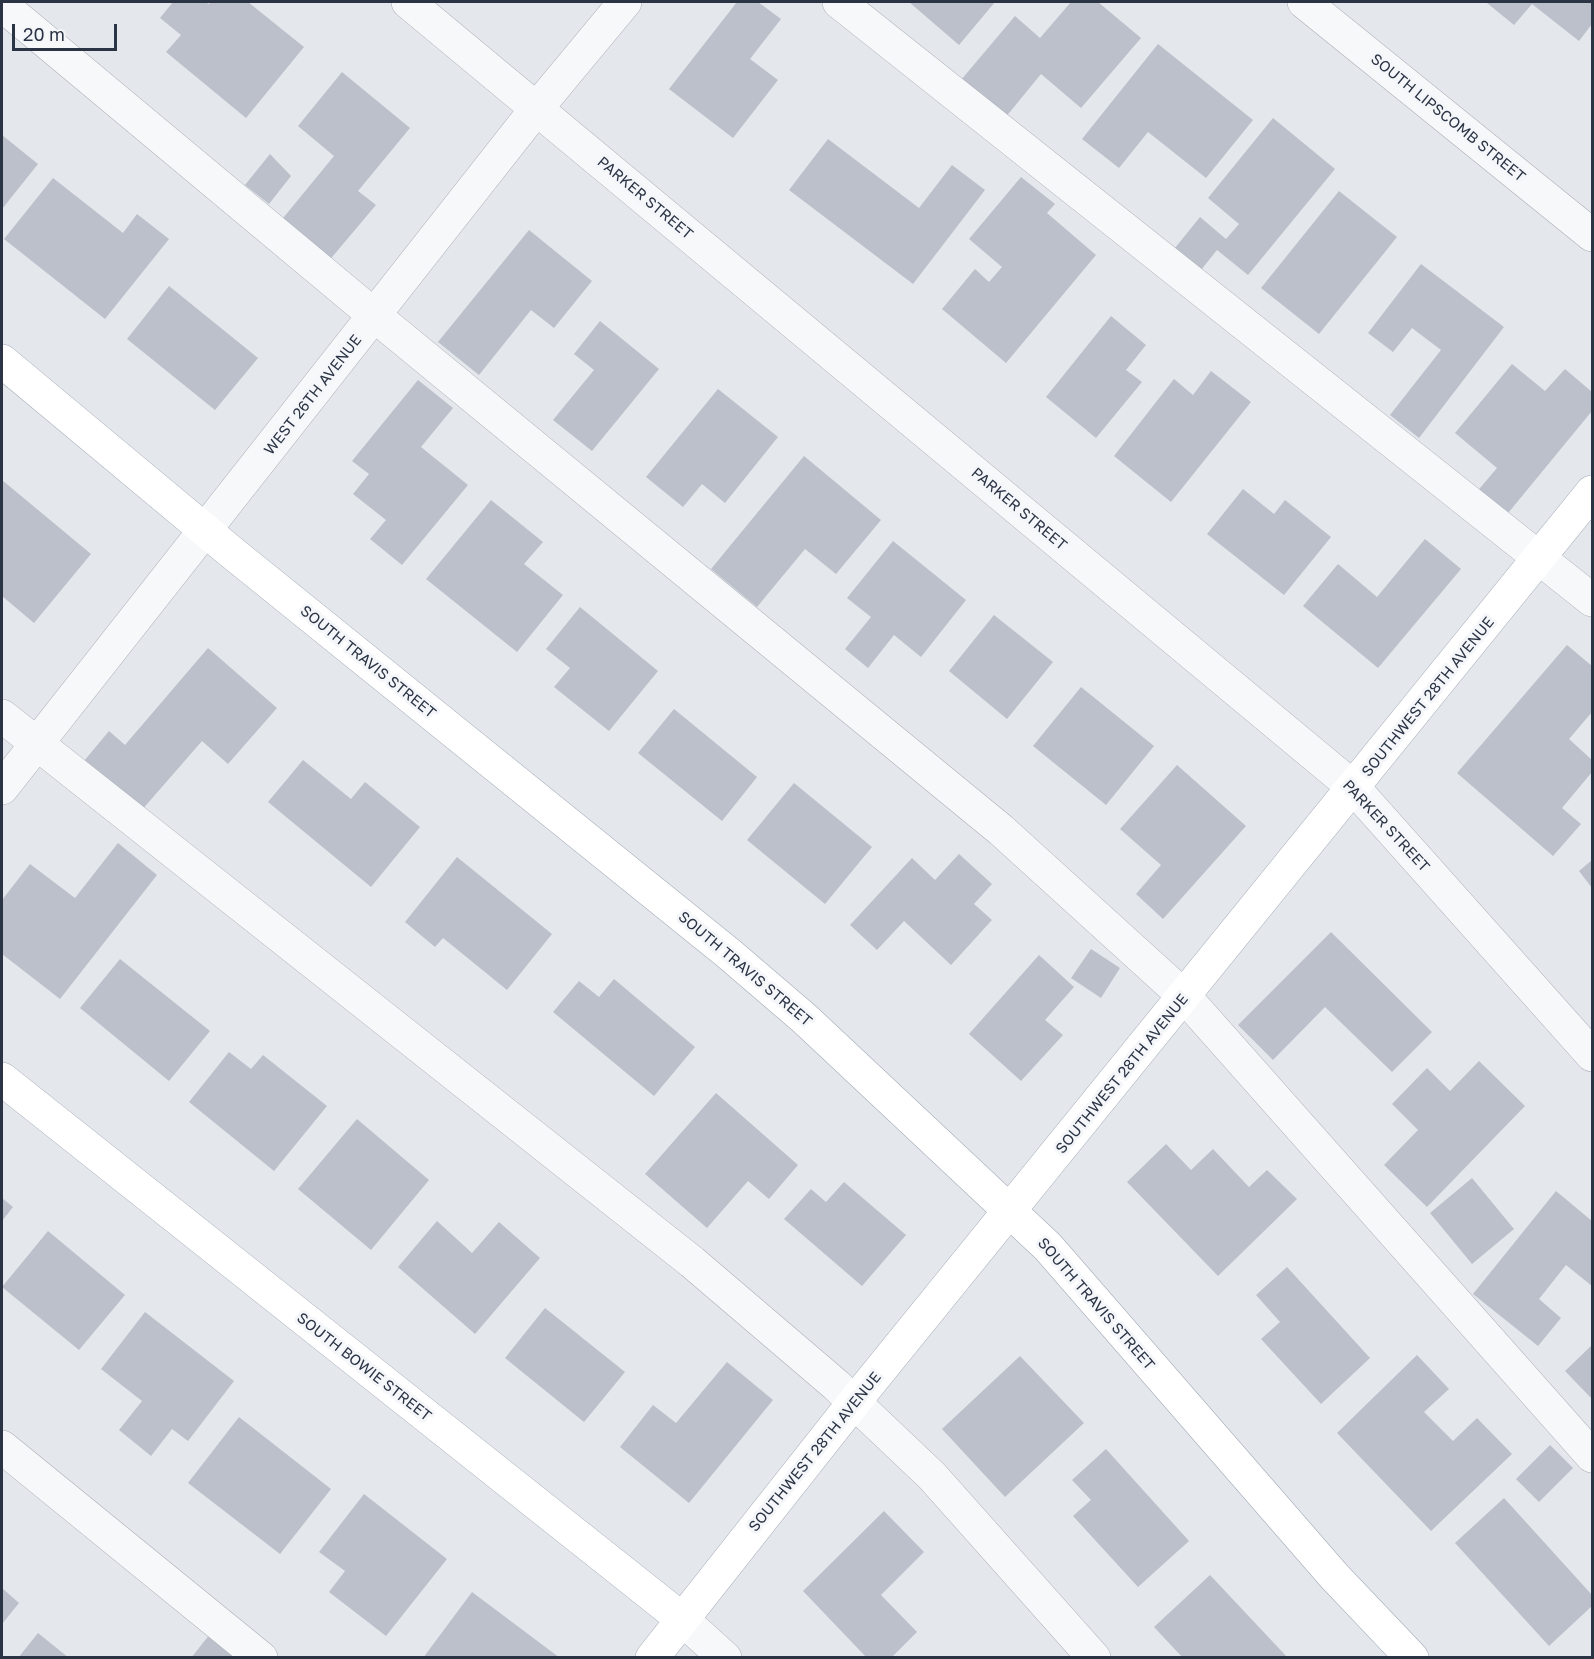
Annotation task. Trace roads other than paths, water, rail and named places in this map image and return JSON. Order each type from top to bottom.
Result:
[{"type":"main road","name":"SOUTH TRAVIS STREET","points":[[2,361],[728,953],[805,1019],[1048,1247],[1334,1576],[1412,1658]]},
{"type":"main road","name":"SOUTHWEST 28TH AVENUE","points":[[652,1658],[855,1401],[1593,492]]},
{"type":"main road","name":"SOUTH BOWIE STREET","points":[[2,1079],[682,1619]]},
{"type":"street","name":"PARKER STREET","points":[[408,2],[1353,787],[1593,1055]]},
{"type":"street","name":"WEST 26TH AVENUE","points":[[2,788],[537,108],[625,2]]},
{"type":"street","points":[[839,2],[1593,600]]},
{"type":"street","name":"SOUTH LIPSCOMB STREET","points":[[1304,2],[1593,235]]},
{"type":"street","points":[[2,5],[375,316],[1001,830],[1185,997],[1593,1456]]},
{"type":"street","points":[[2,716],[683,1254],[855,1401],[932,1476],[1094,1658]]},
{"type":"street","points":[[2,1447],[261,1658]]},
{"type":"street","name":"SOUTH BOWIE STREET","points":[[682,1619],[725,1658]]}]
